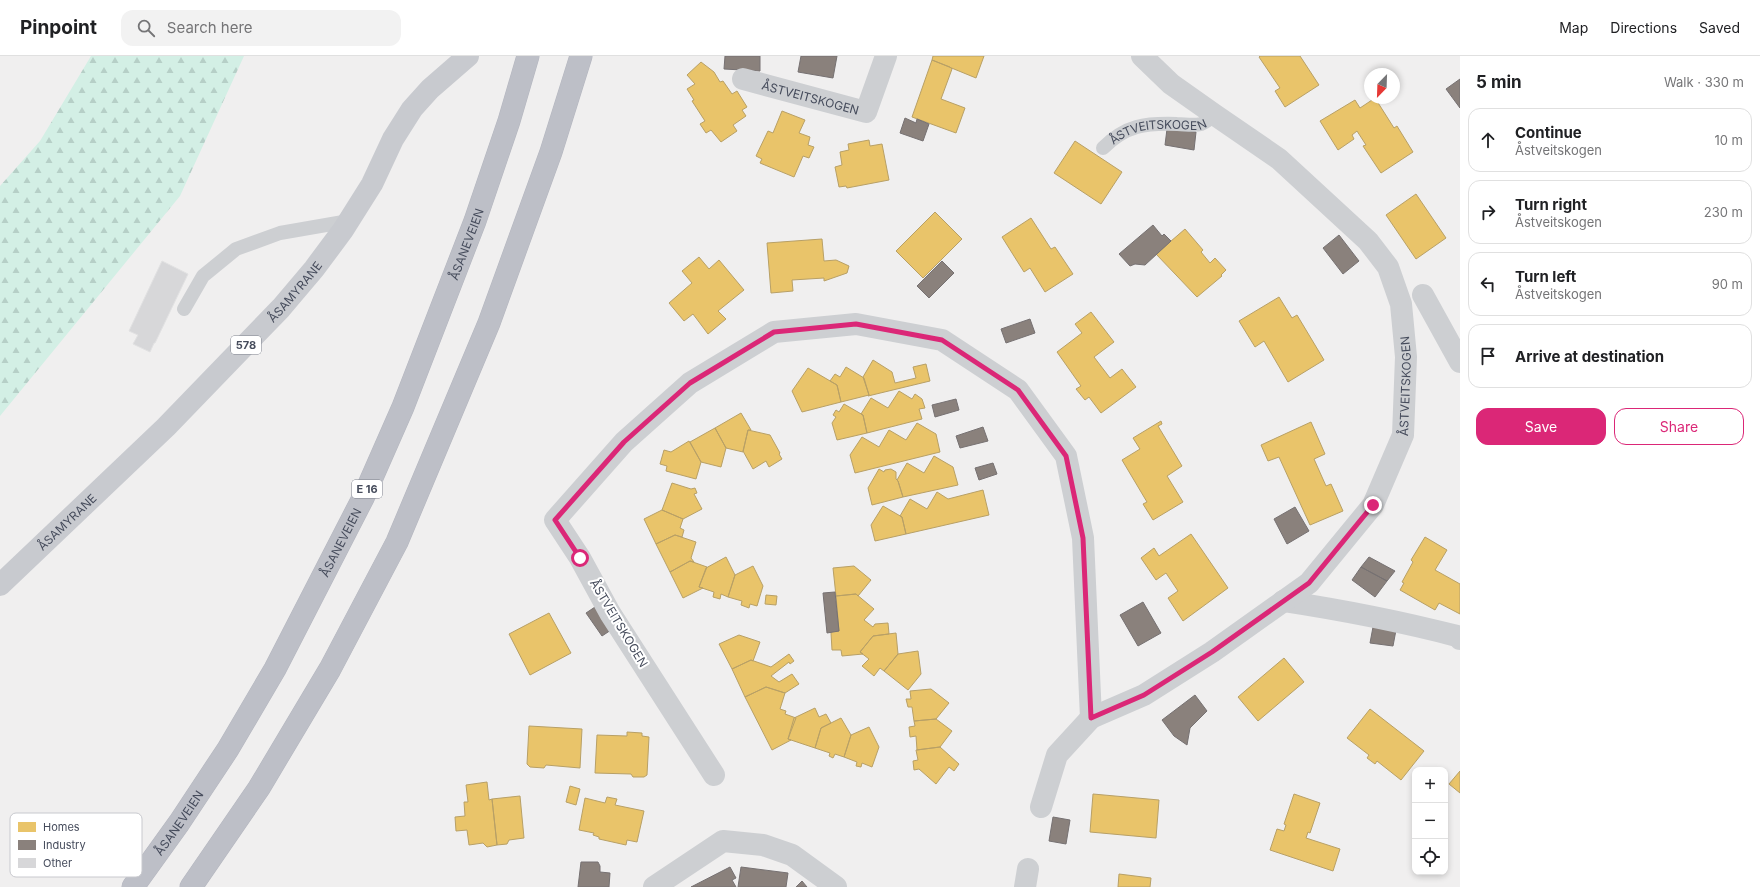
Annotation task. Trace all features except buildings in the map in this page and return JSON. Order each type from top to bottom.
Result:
[{"type":"highway","name":"ÅSANEVEIEN","points":[[142,874],[179,823],[224,755],[275,669],[362,498],[403,407],[475,221],[509,121],[528,56]]},
{"type":"highway","points":[[191,887],[259,788],[330,669],[397,542],[489,323],[551,152],[580,56]]},
{"type":"highway","name":"ÅSANEVEIEN","points":[[133,887],[140,877]]},
{"type":"main road","name":"ÅSAMYRANE","points":[[0,585],[166,427],[281,308],[314,269],[372,184],[393,138],[412,109],[449,71],[468,56]]},
{"type":"street","name":"ÅSTVEITSKOGEN","points":[[743,79],[866,112],[886,56]]},
{"type":"street","name":"ÅSTVEITSKOGEN","points":[[1041,807],[1057,755],[1091,718],[1144,695],[1212,652],[1309,583],[1373,505],[1403,435],[1406,357],[1401,304],[1388,266],[1368,241],[1279,159],[1171,84],[1142,56]]},
{"type":"street","points":[[1423,295],[1460,362]]},
{"type":"street","name":"ÅSTVEITSKOGEN","points":[[714,775],[610,613],[580,558],[555,520],[624,442],[690,383],[774,332],[856,324],[942,340],[1018,390],[1066,456],[1083,538],[1091,718]]},
{"type":"street","points":[[1283,601],[1346,610],[1404,622],[1457,636],[1460,639]]},
{"type":"street","points":[[654,887],[723,842],[763,845],[792,855],[836,887]]},
{"type":"lane","name":"ÅSTVEITSKOGEN","points":[[1103,148],[1119,134],[1138,126],[1165,124],[1197,125],[1215,116]]},
{"type":"lane","points":[[184,309],[203,276],[236,249],[280,233],[348,220]]},
{"type":"green space","points":[[91,56],[244,56],[180,196],[0,416],[0,186],[40,141]]},
{"type":"route","points":[[580,558],[555,520],[624,442],[690,383],[774,332],[856,324],[942,340],[1018,390],[1066,456],[1083,538],[1085,619],[1091,718],[1144,695],[1212,652],[1309,583],[1373,505]]}]
